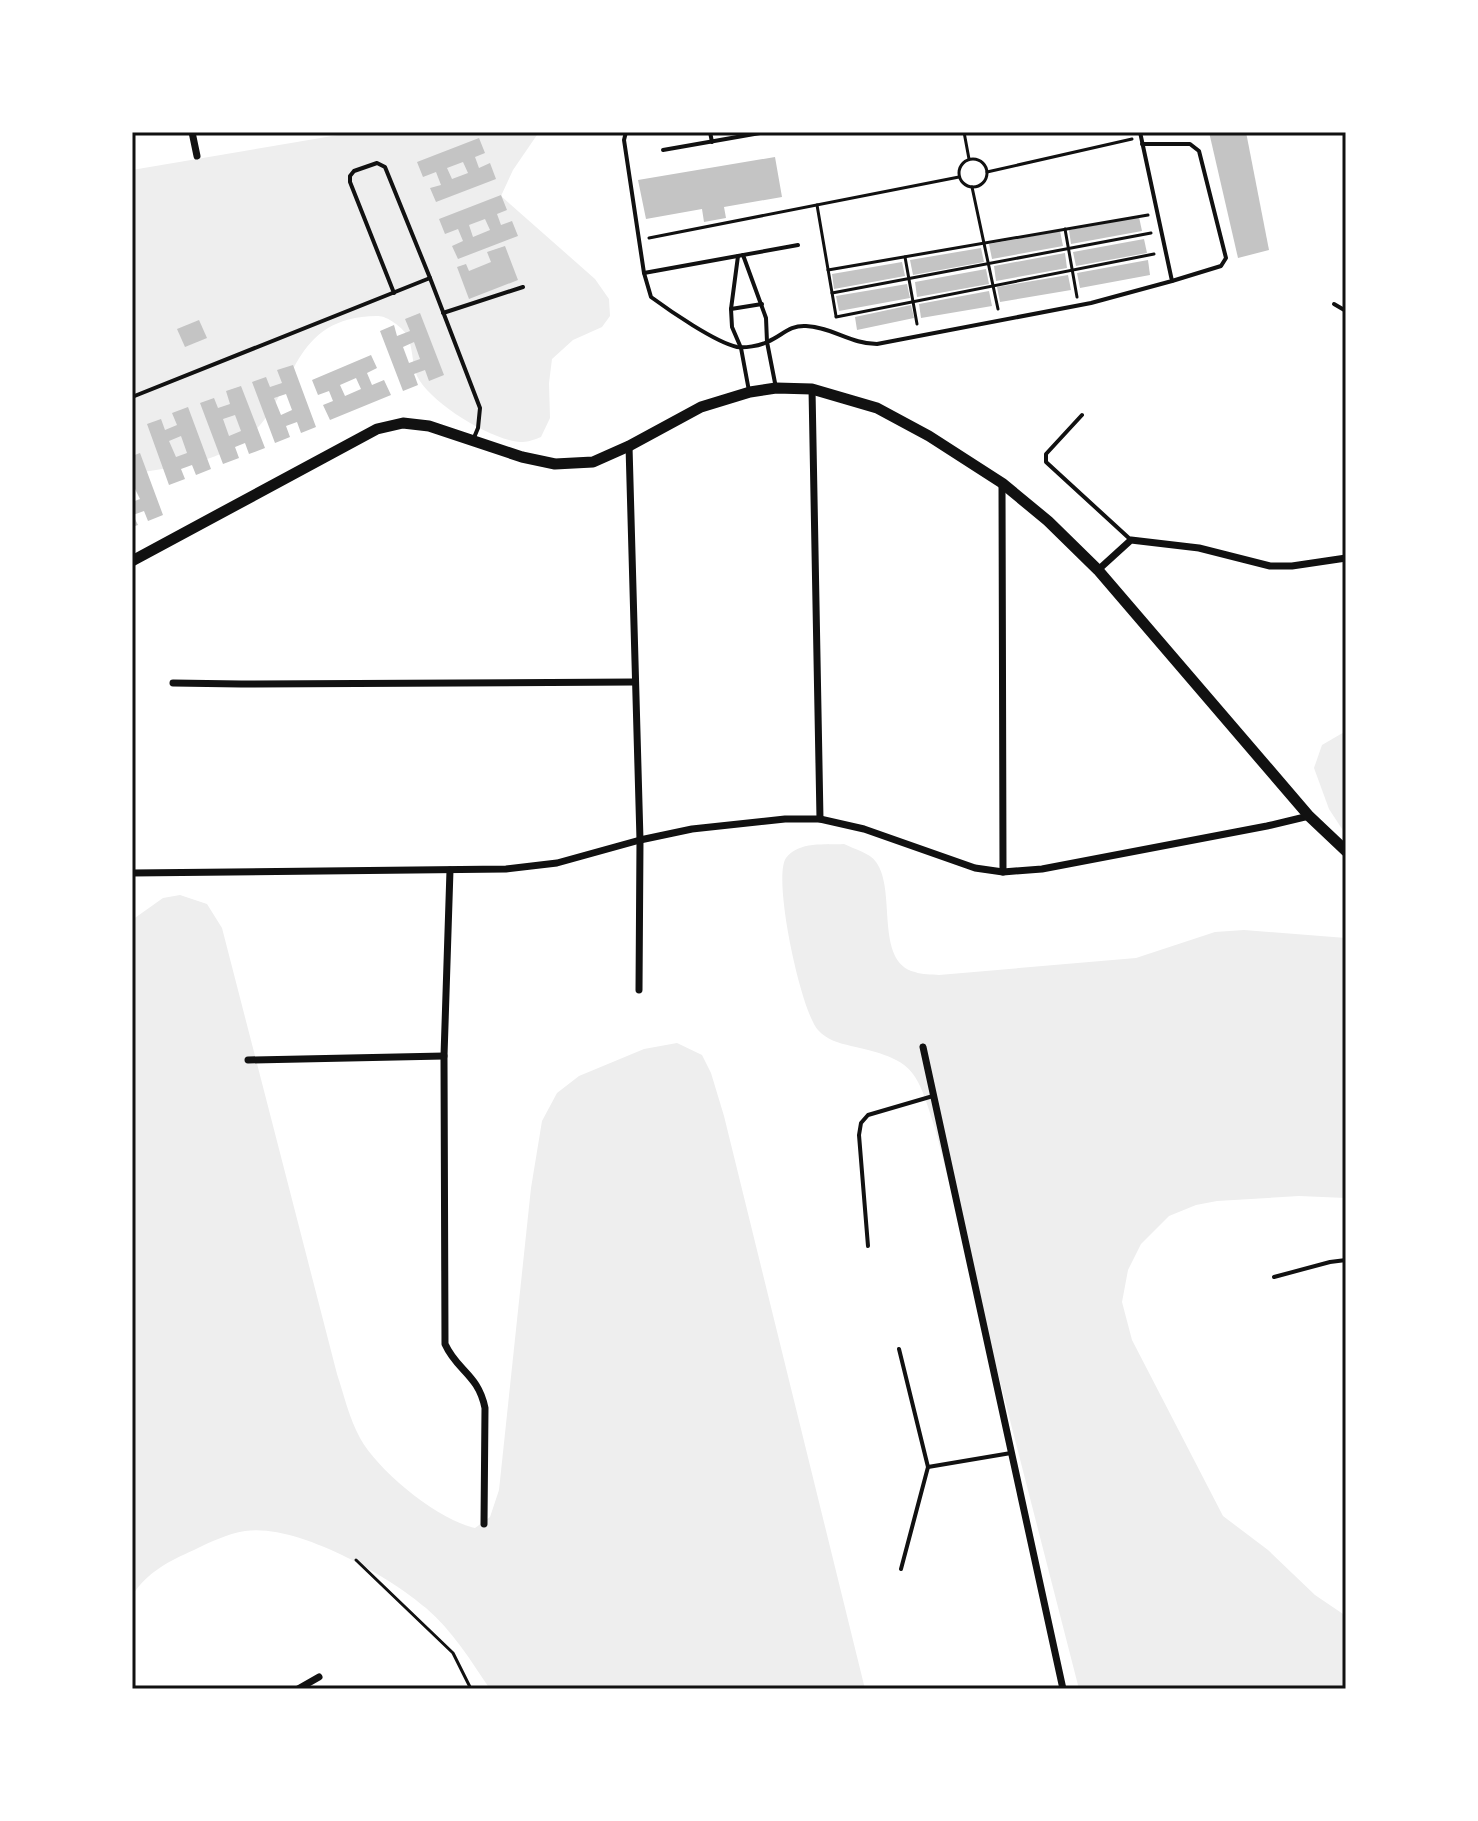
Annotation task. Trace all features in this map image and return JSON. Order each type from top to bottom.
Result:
[{"type":"main road","points":[[132,561],[377,429],[403,423],[429,426],[522,457],[555,464],[593,462],[701,407],[750,392],[776,388],[812,389],[877,408],[929,436],[1002,483],[1048,521],[1098,570],[1309,816],[1346,851]]},
{"type":"street","points":[[192,132],[197,156]]},
{"type":"street","points":[[812,389],[820,819]]},
{"type":"street","points":[[629,446],[640,840],[639,990]]},
{"type":"street","points":[[1002,483],[1003,872]]},
{"type":"street","points":[[1098,570],[1131,540],[1199,548],[1270,566],[1346,558]]},
{"type":"street","points":[[173,683],[634,682]]},
{"type":"street","points":[[132,873],[506,869],[557,863],[692,829],[785,819],[820,819],[864,829],[975,868],[1003,872],[1042,869],[1309,816]]},
{"type":"street","points":[[450,870],[444,1056],[445,1344],[450,1356],[476,1381],[482,1393],[485,1408],[484,1524]]},
{"type":"street","points":[[923,1047],[1063,1689]]},
{"type":"street","points":[[248,1060],[444,1056]]},
{"type":"street","points":[[298,1689],[319,1677]]},
{"type":"lane","points":[[626,132],[624,140],[639,240],[651,297],[723,342],[741,348],[767,342],[788,328],[802,325],[819,327],[866,344],[920,336],[1078,306],[1221,266],[1226,258],[1199,151],[1190,144],[1142,144]]},
{"type":"lane","points":[[710,132],[712,142]]},
{"type":"lane","points":[[663,150],[760,133]]},
{"type":"lane","points":[[1141,134],[1172,281]]},
{"type":"lane","points":[[394,293],[350,182],[354,171],[377,163],[385,167],[480,408],[473,441]]},
{"type":"lane","points":[[644,273],[798,245]]},
{"type":"lane","points":[[741,256],[766,318],[767,342],[776,388]]},
{"type":"lane","points":[[741,256],[731,309],[732,327],[741,348],[750,392]]},
{"type":"lane","points":[[132,397],[430,278]]},
{"type":"lane","points":[[443,313],[523,287]]},
{"type":"lane","points":[[731,309],[762,304]]},
{"type":"lane","points":[[1334,304],[1346,311]]},
{"type":"lane","points":[[1082,415],[1046,454],[1046,462],[1131,540]]},
{"type":"lane","points":[[132,431],[132,439]]},
{"type":"lane","points":[[868,1246],[859,1135],[861,1123],[868,1115],[934,1096]]},
{"type":"lane","points":[[1274,1277],[1346,1260]]},
{"type":"lane","points":[[899,1349],[928,1467],[901,1569]]},
{"type":"lane","points":[[928,1467],[1011,1453]]},
{"type":"path","points":[[964,132],[969,159]]},
{"type":"path","points":[[987,172],[1141,134]]},
{"type":"path","points":[[959,177],[961,165],[969,159],[979,160],[987,172]]},
{"type":"path","points":[[959,177],[972,187],[983,183],[987,172]]},
{"type":"path","points":[[639,240],[959,177]]},
{"type":"path","points":[[972,187],[1000,321]]},
{"type":"path","points":[[817,205],[839,336]]},
{"type":"path","points":[[828,270],[1152,215]]},
{"type":"path","points":[[1065,229],[1078,306]]},
{"type":"path","points":[[832,293],[1161,231]]},
{"type":"path","points":[[836,317],[1166,252]]},
{"type":"path","points":[[905,257],[920,336]]},
{"type":"path","points":[[356,1560],[453,1653],[471,1689]]},
{"type":"shaded area","points":[[356,132],[539,132],[513,170],[501,196],[595,279],[609,299],[610,316],[602,327],[573,340],[552,359],[550,418],[541,437],[525,442],[510,440],[480,428],[448,409],[424,387],[417,376],[405,332],[389,319],[377,316],[347,320],[325,330],[309,344],[263,421],[235,447],[192,463],[132,474],[132,170]]},
{"type":"shaded area","points":[[1346,731],[1346,835],[1329,809],[1314,768],[1322,745]]},
{"type":"shaded area","points":[[844,844],[876,862],[882,874],[890,940],[895,955],[902,966],[921,974],[1136,958],[1215,932],[1244,930],[1346,938],[1346,1198],[1299,1196],[1217,1201],[1196,1205],[1169,1216],[1141,1244],[1128,1270],[1122,1302],[1132,1340],[1223,1516],[1268,1550],[1315,1595],[1346,1616],[1346,1689],[1079,1689],[935,1128],[923,1092],[917,1079],[900,1062],[829,1039],[818,1030],[811,1018],[797,973],[785,916],[783,870],[786,858],[805,846]]},
{"type":"shaded area","points":[[180,895],[207,904],[222,928],[337,1374],[356,1430],[380,1465],[410,1492],[444,1515],[475,1528],[490,1517],[499,1490],[531,1188],[542,1121],[557,1093],[579,1076],[644,1049],[677,1043],[702,1055],[724,1116],[865,1689],[490,1689],[444,1626],[409,1595],[340,1554],[315,1543],[266,1531],[232,1534],[176,1558],[152,1574],[132,1596],[132,920],[163,898]]},
{"type":"building","points":[[1209,132],[1246,132],[1269,250],[1238,258]]},
{"type":"building","points":[[479,138],[485,153],[475,157],[479,168],[490,163],[496,179],[436,202],[430,188],[441,185],[436,172],[423,177],[417,162]],"holes":[[[463,162],[468,173],[452,179],[447,168]]]},
{"type":"building","points":[[775,157],[782,197],[724,207],[726,218],[704,222],[702,209],[646,219],[638,180]]},
{"type":"building","points":[[501,195],[507,210],[497,214],[501,225],[512,221],[518,236],[458,259],[452,246],[463,241],[458,229],[445,234],[439,219]],"holes":[[[485,219],[490,230],[473,237],[469,225]]]},
{"type":"building","points":[[1139,217],[1142,231],[1071,244],[1069,230]]},
{"type":"building","points":[[1060,231],[1063,246],[992,259],[989,244]]},
{"type":"building","points":[[1144,239],[1147,253],[1076,266],[1073,252]]},
{"type":"building","points":[[505,246],[518,280],[469,299],[457,267],[466,264],[469,271],[491,262],[487,252]]},
{"type":"building","points":[[981,248],[984,262],[913,275],[910,260]]},
{"type":"building","points":[[1065,253],[1067,268],[996,281],[994,266]]},
{"type":"building","points":[[1148,260],[1150,275],[1080,288],[1077,273]]},
{"type":"building","points":[[902,262],[905,276],[834,289],[832,274]]},
{"type":"building","points":[[986,269],[989,284],[917,297],[915,282]]},
{"type":"building","points":[[1068,275],[1071,290],[1000,302],[997,287]]},
{"type":"building","points":[[907,284],[910,298],[839,311],[836,296]]},
{"type":"building","points":[[989,291],[992,306],[921,318],[919,304]]},
{"type":"building","points":[[911,305],[914,318],[857,330],[855,317]]},
{"type":"building","points":[[420,313],[444,375],[429,381],[425,370],[414,374],[418,385],[403,391],[380,331],[394,325],[397,336],[410,331],[405,319]],"holes":[[[414,342],[420,359],[409,363],[403,347]]]},
{"type":"building","points":[[199,320],[207,338],[185,347],[177,329]]},
{"type":"building","points":[[371,355],[377,368],[367,373],[372,385],[384,380],[391,395],[330,420],[323,405],[333,401],[329,391],[318,395],[312,380]],"holes":[[[356,378],[361,389],[345,396],[340,385]]]},
{"type":"building","points":[[293,365],[316,427],[301,433],[297,422],[286,426],[290,437],[275,443],[252,382],[266,377],[270,387],[282,383],[277,370]],"holes":[[[286,394],[292,410],[281,415],[274,398]]]},
{"type":"building","points":[[241,386],[265,448],[249,454],[245,443],[235,447],[239,458],[223,464],[200,403],[214,398],[218,408],[230,404],[226,391]],"holes":[[[235,415],[241,431],[229,436],[223,419]]]},
{"type":"building","points":[[188,407],[211,469],[196,475],[192,465],[181,469],[185,479],[169,485],[147,424],[161,419],[165,430],[177,425],[172,413]],"holes":[[[181,436],[187,453],[176,457],[169,441]]]},
{"type":"building","points":[[140,453],[163,515],[148,521],[144,511],[133,515],[138,525],[132,527],[132,502],[140,499],[132,483],[132,456]]}]
